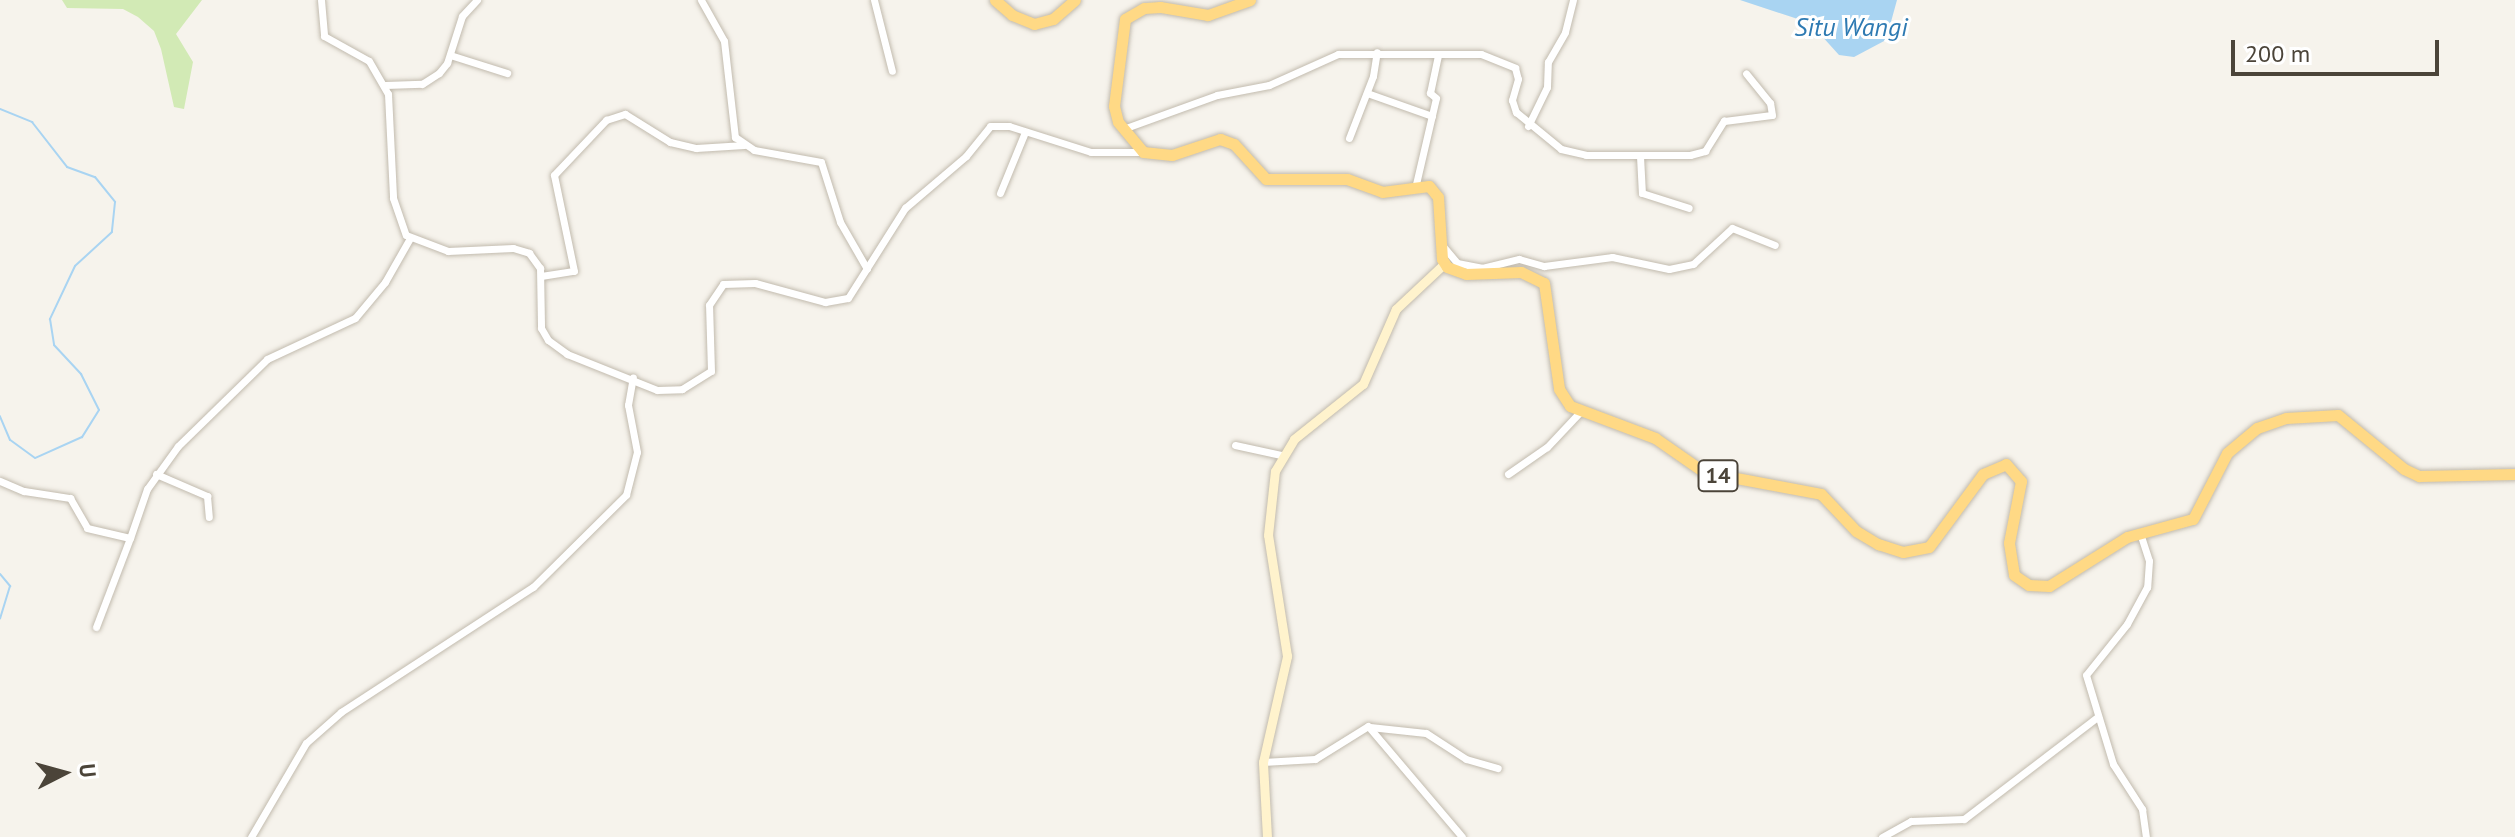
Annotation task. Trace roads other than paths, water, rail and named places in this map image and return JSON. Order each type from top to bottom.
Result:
[{"type":"highway","points":[[995,0],[1012,15],[1034,24],[1053,19],[1075,0]]},
{"type":"highway","points":[[1250,0],[1208,15],[1160,7],[1144,8],[1125,19],[1114,95],[1123,129],[1143,152],[1172,155],[1220,139],[1234,144],[1266,179],[1347,179],[1382,192],[1416,184],[1429,186],[1438,197],[1444,264],[1466,274],[1521,272],[1544,283],[1559,389],[1580,412]]},
{"type":"highway","name":"14","points":[[1580,412],[1655,438],[1716,476],[1810,489],[1831,501],[1867,539],[1903,552],[1920,551],[1937,541],[1983,474],[2006,464],[2021,481],[2009,553],[2014,575],[2029,585],[2060,581],[2111,545],[2140,533],[2193,519],[2227,453],[2257,428],[2286,418],[2338,415],[2404,469],[2419,476],[2515,474]]},
{"type":"main road","points":[[1267,837],[1263,762],[1287,656],[1267,519],[1281,455],[1302,431],[1363,384],[1396,309],[1444,264]]},
{"type":"street","points":[[321,0],[324,36],[369,61],[385,85],[394,144],[395,211],[410,238],[448,251],[522,249],[536,260],[541,276],[540,324],[548,340],[567,354],[667,391],[705,378],[714,364],[709,305],[723,284],[755,283],[834,303],[848,298],[905,208],[966,156],[990,126],[1025,132],[1091,152],[1143,152]]},
{"type":"street","points":[[385,85],[431,80],[450,55],[462,16],[477,0]]},
{"type":"street","points":[[701,0],[724,41],[732,127],[744,145]]},
{"type":"street","points":[[874,0],[892,71]]},
{"type":"street","points":[[1528,126],[1547,87],[1548,62],[1565,32],[1573,0]]},
{"type":"street","points":[[1349,138],[1367,93],[1377,52]]},
{"type":"street","points":[[1123,129],[1217,95],[1269,85],[1338,54],[1481,54],[1515,68],[1518,79],[1512,100],[1528,126],[1576,154],[1698,154],[1709,147],[1724,121],[1772,115],[1770,103],[1746,73]]},
{"type":"street","points":[[450,55],[507,73]]},
{"type":"street","points":[[1416,184],[1432,116],[1438,56]]},
{"type":"street","points":[[1367,93],[1432,116]]},
{"type":"street","points":[[541,276],[574,271],[554,192],[554,175],[606,120],[625,114],[670,142],[696,148],[744,145],[821,162],[840,222],[867,269]]},
{"type":"street","points":[[1000,193],[1025,132]]},
{"type":"street","points":[[1640,156],[1642,193],[1689,208]]},
{"type":"street","points":[[1440,243],[1457,263],[1482,268],[1519,259],[1544,266],[1612,257],[1684,267],[1736,227],[1775,245]]},
{"type":"street","points":[[96,627],[156,474],[255,368],[285,347],[355,318],[385,282],[410,238]]},
{"type":"street","points":[[251,837],[306,743],[341,712],[533,587],[626,495],[637,452],[628,405],[633,377]]},
{"type":"street","points":[[1508,474],[1547,447],[1580,412]]},
{"type":"street","points":[[1235,445],[1281,455]]},
{"type":"street","points":[[156,474],[207,496],[209,517]]},
{"type":"street","points":[[0,481],[24,491],[70,498],[87,528],[130,538]]},
{"type":"street","points":[[2140,533],[2149,561],[2147,587],[2127,624],[2086,675],[2096,718],[2119,776],[2142,809],[2146,837]]},
{"type":"street","points":[[1882,837],[1911,821],[1964,819],[2096,718]]},
{"type":"street","points":[[1263,762],[1315,759],[1368,726],[1426,733],[1466,759],[1498,768]]},
{"type":"street","points":[[1368,726],[1462,837]]},
{"type":"water","name":"Situ Wangi","points":[[1740,0],[1897,0],[1886,40],[1854,57],[1839,55],[1810,23]]},
{"type":"waterway","points":[[0,109],[32,122],[67,167],[95,177],[115,202],[112,232],[75,266],[50,319],[54,345],[81,374],[99,410],[82,437],[35,458],[10,440],[0,416]]},
{"type":"waterway","points":[[0,574],[10,586],[0,618]]}]
